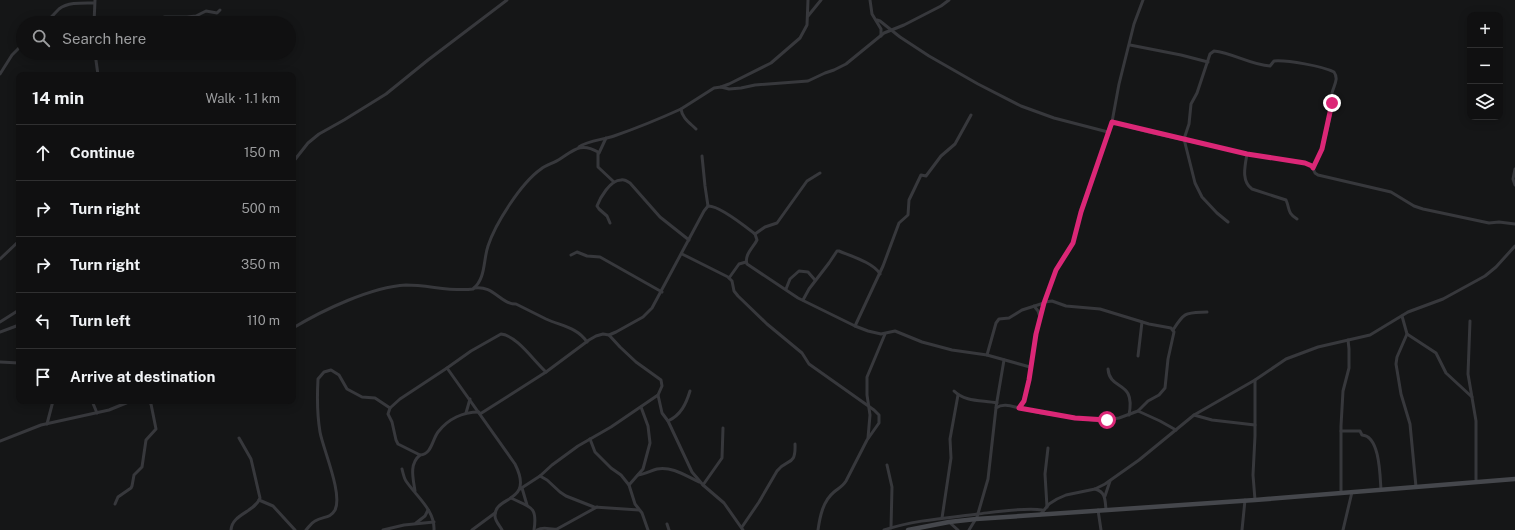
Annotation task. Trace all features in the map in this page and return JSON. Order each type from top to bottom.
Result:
[{"type":"main road","points":[[908,530],[977,517],[1254,500],[1515,479]]},
{"type":"street","points":[[296,158],[308,143],[319,134],[386,94],[507,0]]},
{"type":"street","points":[[473,289],[480,282],[488,246],[493,234],[521,188],[540,169],[550,165],[586,144],[644,125],[681,109],[714,88],[721,87],[762,68],[778,58],[800,38],[808,25],[808,0]]},
{"type":"street","points":[[808,16],[822,0]]},
{"type":"street","points":[[870,0],[872,14],[881,29],[881,36]]},
{"type":"street","points":[[721,87],[729,89],[755,85],[808,81],[846,64],[881,36],[930,12],[949,0]]},
{"type":"street","points":[[1019,408],[1024,401],[1029,380],[1030,367],[1044,303],[1056,270],[1073,243],[1081,212],[1112,122],[1119,84],[1134,24],[1143,0]]},
{"type":"street","points":[[52,16],[61,8],[68,5],[94,2],[94,16]]},
{"type":"street","points":[[196,16],[206,11],[217,13],[220,10]]},
{"type":"street","points":[[876,20],[929,56],[1021,106],[1054,118],[1108,132]]},
{"type":"street","points":[[1130,44],[1208,62]]},
{"type":"street","points":[[0,74],[16,51]]},
{"type":"street","points":[[1228,222],[1202,197],[1195,183],[1184,139],[1190,119],[1191,104],[1197,93],[1210,54],[1215,51],[1264,66],[1270,66],[1274,61],[1287,62],[1324,68],[1334,72],[1336,82],[1332,94],[1332,103],[1322,149],[1313,168]]},
{"type":"street","points":[[96,60],[98,72]]},
{"type":"street","points":[[681,109],[682,116],[696,129]]},
{"type":"street","points":[[855,326],[880,274],[899,223],[908,215],[909,200],[919,177],[921,174],[926,176],[941,156],[955,144],[972,115]]},
{"type":"street","points":[[1112,122],[1247,154],[1301,162],[1310,165],[1318,175],[1391,192],[1414,206],[1423,209],[1489,223],[1499,222],[1515,224]]},
{"type":"street","points":[[606,138],[599,153],[598,167],[614,182]]},
{"type":"street","points":[[579,147],[590,148],[599,153]]},
{"type":"street","points":[[1247,154],[1245,178],[1249,186],[1252,189],[1286,200],[1291,215],[1297,219]]},
{"type":"street","points":[[415,491],[412,470],[414,463],[420,455],[429,450],[436,435],[445,424],[466,413],[479,413],[546,372],[596,336],[603,334],[609,335],[647,314],[662,292],[708,206],[704,186],[702,156]]},
{"type":"street","points":[[1515,169],[1513,179],[1515,185]]},
{"type":"street","points":[[755,234],[765,227],[777,223],[807,181],[820,173]]},
{"type":"street","points":[[610,223],[607,216],[597,206],[604,193],[614,182],[620,180],[630,183],[660,217],[689,240]]},
{"type":"street","points":[[708,206],[713,206],[755,234],[757,240],[747,255],[746,264],[803,300],[855,326],[878,334],[885,334],[895,331],[922,342],[952,350],[987,355],[1030,367]]},
{"type":"street","points":[[0,259],[16,244]]},
{"type":"street","points":[[1041,512],[1057,499],[1066,495],[1095,489],[1139,460],[1194,415],[1255,380],[1291,356],[1318,347],[1370,335],[1402,316],[1443,299],[1485,276],[1496,267],[1515,246]]},
{"type":"street","points":[[803,300],[815,280],[838,250],[878,270],[880,274]]},
{"type":"street","points":[[571,255],[577,252],[587,256],[600,257],[662,292]]},
{"type":"street","points":[[682,254],[729,278],[732,281],[734,291],[738,296],[767,324],[802,353],[809,364],[870,407],[876,412],[880,420],[844,485],[834,492],[825,504],[820,516],[818,530]]},
{"type":"street","points":[[729,278],[739,264],[746,262]]},
{"type":"street","points":[[786,289],[790,279],[799,272],[808,272],[815,280]]},
{"type":"street","points":[[296,326],[317,315],[356,298],[397,286],[418,286],[451,290],[483,287],[510,303],[516,304],[577,332],[587,342]]},
{"type":"street","points":[[987,355],[997,320],[1009,318],[1016,312],[1052,301],[1066,306],[1100,309],[1173,330]]},
{"type":"street","points":[[1034,306],[1040,317]]},
{"type":"street","points":[[0,322],[16,312]]},
{"type":"street","points":[[996,408],[1005,405],[1100,421],[1119,418],[1138,411],[1165,388],[1173,330],[1185,314],[1190,312],[1207,312]]},
{"type":"street","points":[[1402,316],[1407,334],[1397,357],[1396,364],[1399,387],[1410,424],[1416,487]]},
{"type":"street","points":[[1470,321],[1468,374],[1476,421],[1476,482]]},
{"type":"street","points":[[1138,356],[1142,322]]},
{"type":"street","points":[[0,332],[16,326]]},
{"type":"street","points":[[420,455],[398,444],[392,422],[388,414],[390,408],[400,399],[448,368],[471,351],[501,334],[510,336],[546,372]]},
{"type":"street","points":[[868,440],[870,407],[867,400],[868,377],[885,334]]},
{"type":"street","points":[[1407,334],[1432,349],[1439,358],[1446,373],[1472,397]]},
{"type":"street","points":[[609,335],[620,348],[636,362],[659,378],[662,384],[658,395],[662,415],[668,421],[689,467],[696,478],[724,502],[743,529],[777,471],[782,466],[790,463],[794,457],[795,444]]},
{"type":"street","points":[[1341,493],[1341,431],[1343,391],[1350,362],[1348,340]]},
{"type":"street","points":[[969,530],[977,517],[988,479],[996,408],[1004,360]]},
{"type":"street","points":[[0,362],[16,363]]},
{"type":"street","points":[[448,368],[517,468],[521,477],[521,489],[527,504],[535,516],[535,530],[544,528],[551,530],[557,529],[597,507]]},
{"type":"street","points":[[1108,369],[1111,379],[1129,394],[1131,404],[1129,415]]},
{"type":"street","points":[[306,530],[314,521],[328,517],[332,514],[337,502],[335,483],[322,441],[317,412],[318,379],[327,370],[331,370],[339,375],[347,388],[362,397],[375,398],[390,408]]},
{"type":"street","points":[[1254,500],[1253,475],[1255,380]]},
{"type":"street","points":[[668,421],[680,413],[690,391]]},
{"type":"street","points":[[954,391],[958,395],[965,398],[997,403]]},
{"type":"street","points":[[472,530],[495,513],[498,508],[521,489],[540,476],[568,453],[658,395]]},
{"type":"street","points":[[942,518],[950,462],[950,439],[958,395]]},
{"type":"street","points":[[466,413],[470,399]]},
{"type":"street","points":[[47,424],[52,404]]},
{"type":"street","points":[[93,404],[97,413]]},
{"type":"street","points":[[0,441],[47,424],[109,410],[122,404]]},
{"type":"street","points":[[115,504],[118,497],[131,488],[134,475],[142,467],[146,440],[156,429],[151,404]]},
{"type":"street","points":[[629,485],[643,469],[650,443],[648,426],[641,407]]},
{"type":"street","points":[[1138,411],[1176,430]]},
{"type":"street","points":[[1194,415],[1212,420],[1255,425]]},
{"type":"street","points":[[703,484],[722,458],[723,428]]},
{"type":"street","points":[[1341,431],[1360,431],[1362,435],[1371,438],[1374,443],[1378,460],[1382,490]]},
{"type":"street","points":[[231,530],[232,523],[236,518],[259,500],[260,492],[251,459],[239,438]]},
{"type":"street","points":[[590,439],[595,452],[611,468],[621,475],[629,485],[635,504],[644,518],[648,530]]},
{"type":"street","points":[[1047,507],[1045,474],[1048,448]]},
{"type":"street","points":[[887,465],[892,488],[891,528]]},
{"type":"street","points":[[402,469],[405,480],[415,491],[428,510],[434,522],[434,530]]},
{"type":"street","points":[[638,475],[659,469],[668,469],[703,484]]},
{"type":"street","points":[[540,476],[566,496],[594,507],[639,510]]},
{"type":"street","points":[[1106,510],[1105,496],[1111,479]]},
{"type":"street","points":[[1095,489],[1103,493],[1105,496]]},
{"type":"street","points":[[1343,530],[1352,492]]},
{"type":"street","points":[[511,498],[527,504]]},
{"type":"street","points":[[259,500],[273,506],[295,530]]},
{"type":"street","points":[[1242,530],[1245,500]]},
{"type":"street","points":[[415,523],[425,516],[428,510]]},
{"type":"street","points":[[1098,510],[1101,530]]},
{"type":"street","points":[[495,513],[496,519],[502,530]]},
{"type":"street","points":[[884,530],[918,521],[942,518],[977,517]]},
{"type":"street","points":[[383,530],[415,523],[434,522]]},
{"type":"street","points":[[949,522],[958,530]]},
{"type":"street","points":[[667,524],[669,530]]},
{"type":"route","points":[[1107,420],[1100,421],[1075,418],[1019,408],[1024,401],[1029,380],[1036,334],[1051,281],[1061,261],[1068,253],[1073,243],[1081,212],[1112,122],[1247,154],[1301,162],[1310,165],[1313,168],[1322,149],[1332,103]]}]
